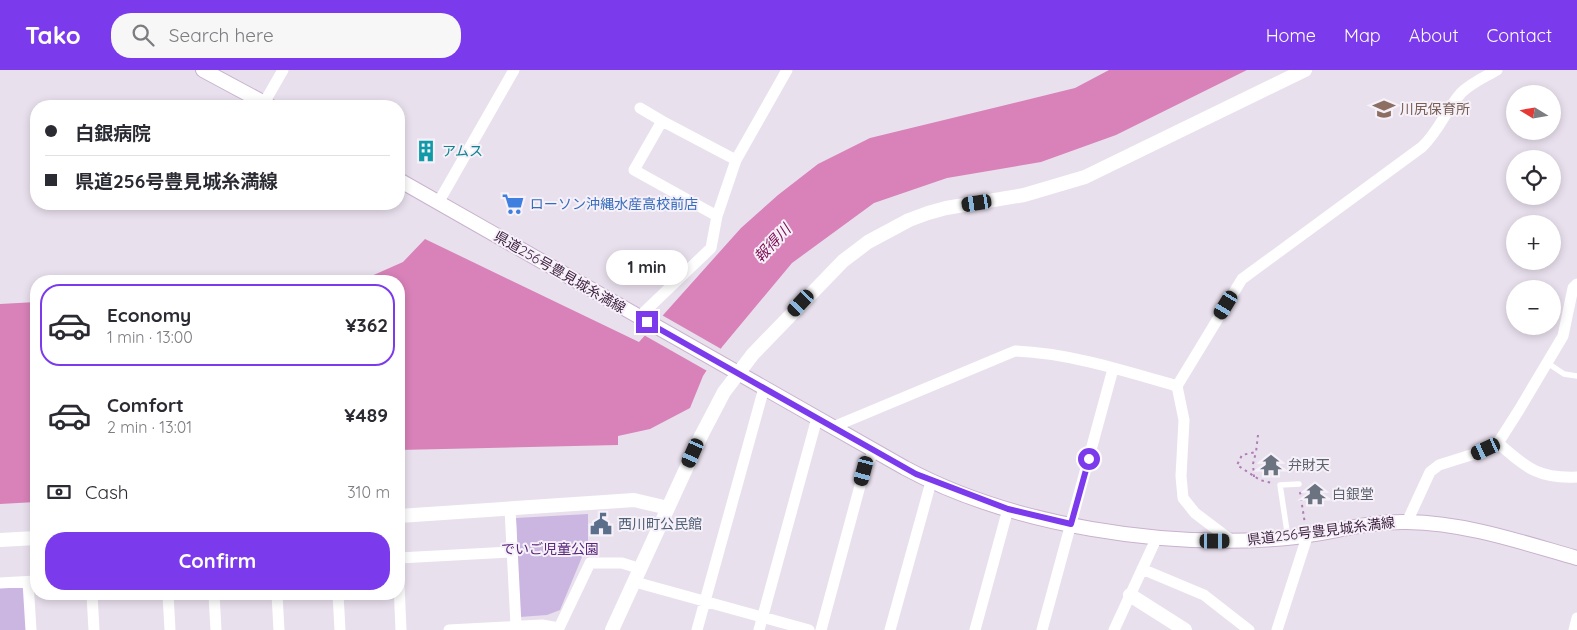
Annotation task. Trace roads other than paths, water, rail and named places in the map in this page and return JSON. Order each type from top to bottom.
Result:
[{"type":"main road","points":[[202,70],[258,100]]},
{"type":"main road","points":[[612,630],[709,419],[737,373],[843,261],[868,242],[901,224],[946,208],[1024,195],[1085,177],[1305,70]]},
{"type":"main road","name":"県道256号豊見城糸満線","points":[[405,184],[720,364],[931,482],[1008,509],[1071,524],[1157,537],[1232,541],[1288,538],[1381,523],[1407,522],[1467,528],[1577,558]]},
{"type":"main road","points":[[405,516],[634,500],[668,508]]},
{"type":"main road","points":[[0,540],[30,538]]},
{"type":"main road","points":[[1130,595],[1185,630]]},
{"type":"street","points":[[269,100],[283,70]]},
{"type":"street","points":[[438,203],[514,70]]},
{"type":"street","points":[[643,320],[711,248],[717,216],[736,160],[787,70]]},
{"type":"street","points":[[1232,541],[1195,513],[1184,498],[1181,476],[1184,420],[1177,386],[1242,279],[1422,147],[1433,136],[1460,94],[1471,84],[1497,70]]},
{"type":"street","points":[[640,108],[736,160]]},
{"type":"street","points":[[662,121],[634,170],[717,216]]},
{"type":"street","points":[[1407,522],[1430,472],[1439,465],[1474,454],[1498,443],[1562,336],[1573,288],[1577,284]]},
{"type":"street","points":[[833,427],[1015,351],[1039,352],[1177,386]]},
{"type":"street","points":[[1042,630],[1113,369]]},
{"type":"street","points":[[697,630],[764,388]]},
{"type":"street","points":[[759,630],[817,418]]},
{"type":"street","points":[[1498,443],[1530,470],[1555,476],[1577,477]]},
{"type":"street","points":[[821,630],[864,471],[874,451]]},
{"type":"street","points":[[890,630],[931,482]]},
{"type":"street","points":[[510,509],[516,626]]},
{"type":"street","points":[[975,630],[1008,509]]},
{"type":"street","points":[[1277,630],[1308,534]]},
{"type":"street","points":[[1114,630],[1157,537]]},
{"type":"street","points":[[405,558],[512,552]]},
{"type":"street","points":[[449,630],[542,624],[558,629],[590,563],[622,563],[641,569]]},
{"type":"street","points":[[1142,569],[1204,596],[1249,630]]},
{"type":"street","points":[[0,583],[30,581]]},
{"type":"street","points":[[635,582],[809,630]]},
{"type":"street","points":[[31,630],[32,600]]},
{"type":"street","points":[[92,600],[94,630]]},
{"type":"street","points":[[168,600],[170,630]]},
{"type":"street","points":[[214,600],[216,630]]},
{"type":"street","points":[[277,600],[279,630]]},
{"type":"street","points":[[338,600],[340,630]]},
{"type":"street","points":[[400,600],[401,630]]},
{"type":"street","points":[[1574,630],[1577,618]]},
{"type":"lane","points":[[1546,362],[1564,374],[1577,376]]},
{"type":"lane","points":[[1288,538],[1280,485],[1299,484]]},
{"type":"water","name":"報得川","points":[[1109,70],[1247,70],[1116,135],[1041,162],[947,178],[874,203],[792,263],[722,347],[703,376],[690,408],[650,429],[618,436],[618,445],[405,450],[405,275],[374,275],[403,262],[425,239],[639,342],[741,228],[778,195],[818,164],[870,138],[1075,88]]},
{"type":"water","points":[[30,302],[30,502],[0,504],[0,304]]},
{"type":"place","name":"川尻保育所","points":[[1384,109]]},
{"type":"place","name":"アムス","points":[[426,151]]},
{"type":"place","name":"ローソン沖縄水産高校前店","points":[[513,204]]},
{"type":"place","name":"弁財天","points":[[1271,465]]},
{"type":"place","name":"白銀堂","points":[[1315,494]]},
{"type":"place","name":"西川町公民館","points":[[601,524]]},
{"type":"park label","name":"でいご児童公園","points":[[550,549]]}]
